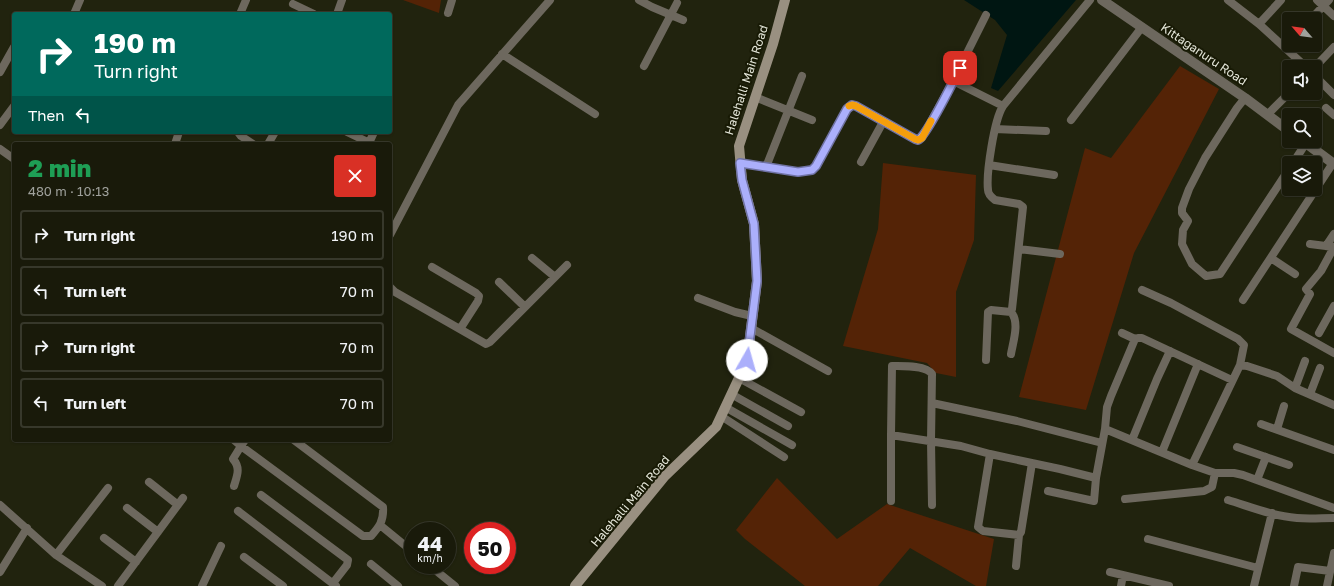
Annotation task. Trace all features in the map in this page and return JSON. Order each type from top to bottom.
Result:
[{"type":"main road","name":"Halehalli Main Road","points":[[575,586],[664,477],[716,427],[747,360],[757,281],[754,224],[742,180],[739,146],[785,0]]},
{"type":"street","points":[[75,12],[80,0]]},
{"type":"street","points":[[241,12],[246,0]]},
{"type":"street","points":[[338,12],[342,0]]},
{"type":"street","points":[[448,13],[452,0]]},
{"type":"street","points":[[392,229],[458,105],[550,0]]},
{"type":"street","points":[[639,0],[683,20]]},
{"type":"street","points":[[1011,354],[1015,324],[1014,316],[1011,312],[1023,206],[995,200],[992,198],[988,190],[995,129],[999,112],[1003,106],[1090,0]]},
{"type":"street","name":"Kittaganuru Road","points":[[1102,0],[1245,98],[1282,126]]},
{"type":"street","points":[[1259,24],[1281,0]]},
{"type":"street","points":[[1231,1],[1282,41]]},
{"type":"street","points":[[1316,12],[1323,2],[1334,16]]},
{"type":"street","points":[[644,66],[677,3]]},
{"type":"street","points":[[294,4],[310,12]]},
{"type":"street","points":[[740,163],[798,172],[812,170],[816,166],[849,106],[852,105],[915,139],[918,140],[922,138],[986,15]]},
{"type":"street","points":[[1071,120],[1142,27]]},
{"type":"street","points":[[1322,60],[1334,47]]},
{"type":"street","points":[[0,72],[12,51]]},
{"type":"street","points":[[1293,52],[1300,60]]},
{"type":"street","points":[[502,54],[595,114]]},
{"type":"street","points":[[766,167],[802,76]]},
{"type":"street","points":[[953,81],[1003,106]]},
{"type":"street","points":[[1322,83],[1334,95]]},
{"type":"street","points":[[755,97],[812,120]]},
{"type":"street","points":[[1245,98],[1205,158],[1189,189],[1182,208],[1182,213],[1188,221],[1183,230],[1182,244],[1192,264],[1206,276],[1220,274],[1282,180]]},
{"type":"street","points":[[1267,115],[1282,100]]},
{"type":"street","points":[[1326,108],[1334,115]]},
{"type":"street","points":[[0,125],[12,109]]},
{"type":"street","points":[[861,162],[883,122]]},
{"type":"street","points":[[995,129],[1046,131]]},
{"type":"street","points":[[240,134],[250,142]]},
{"type":"street","points":[[351,134],[368,142]]},
{"type":"street","points":[[1243,300],[1334,164],[1312,148]]},
{"type":"street","points":[[0,150],[12,158]]},
{"type":"street","points":[[990,165],[1054,175]]},
{"type":"street","points":[[1334,234],[1331,247],[1321,270],[1306,289],[1310,294],[1291,329],[1334,352]]},
{"type":"street","points":[[1310,244],[1331,247]]},
{"type":"street","points":[[1019,249],[1060,254]]},
{"type":"street","points":[[532,258],[555,277]]},
{"type":"street","points":[[1271,258],[1296,274]]},
{"type":"street","points":[[392,289],[483,343],[488,343],[567,265]]},
{"type":"street","points":[[432,267],[479,296],[478,301],[460,329]]},
{"type":"street","points":[[499,282],[525,306]]},
{"type":"street","points":[[1142,290],[1171,303],[1238,339],[1244,345],[1240,365],[1192,465]]},
{"type":"street","points":[[698,298],[735,312],[752,316]]},
{"type":"street","points":[[1319,333],[1334,306]]},
{"type":"street","points":[[986,360],[988,312],[991,310],[1011,312]]},
{"type":"street","points":[[751,328],[828,371]]},
{"type":"street","points":[[1122,332],[1135,339],[1142,338],[1232,380]]},
{"type":"street","points":[[1048,491],[1094,501],[1096,478],[1105,429],[1107,408],[1135,339]]},
{"type":"street","points":[[1132,440],[1157,378],[1170,351]]},
{"type":"street","points":[[1295,388],[1305,361]]},
{"type":"street","points":[[1162,452],[1198,364]]},
{"type":"street","points":[[1240,365],[1248,366],[1277,376],[1295,388],[1334,405]]},
{"type":"street","points":[[891,501],[892,366],[924,368],[930,370],[932,374],[932,505]]},
{"type":"street","points":[[1310,394],[1320,368]]},
{"type":"street","points":[[739,378],[801,412]]},
{"type":"street","points":[[731,394],[788,426]]},
{"type":"street","points":[[932,403],[1017,421],[1102,443]]},
{"type":"street","points":[[1277,429],[1284,406]]},
{"type":"street","points":[[723,411],[792,445]]},
{"type":"street","points":[[723,411],[784,457]]},
{"type":"street","points":[[1260,424],[1334,450]]},
{"type":"street","points":[[1105,429],[1215,473],[1234,473],[1334,508]]},
{"type":"street","points":[[892,435],[961,446],[1096,478]]},
{"type":"street","points":[[234,486],[239,469],[233,459],[243,443],[363,536],[371,536],[380,525],[384,507],[297,442]]},
{"type":"street","points":[[1237,447],[1289,465]]},
{"type":"street","points":[[990,454],[978,527],[983,532],[1019,535]]},
{"type":"street","points":[[1257,480],[1266,457]]},
{"type":"street","points":[[1016,566],[1019,535],[1021,532],[1032,463]]},
{"type":"street","points":[[1125,499],[1204,491],[1212,487],[1215,473]]},
{"type":"street","points":[[149,482],[178,505]]},
{"type":"street","points":[[56,555],[108,488]]},
{"type":"street","points":[[238,511],[335,585],[347,565],[348,560],[261,495]]},
{"type":"street","points":[[118,586],[183,498]]},
{"type":"street","points":[[1228,500],[1272,513],[1297,518],[1334,518]]},
{"type":"street","points":[[0,505],[56,555],[102,586]]},
{"type":"street","points":[[127,508],[158,532]]},
{"type":"street","points":[[1254,586],[1272,513]]},
{"type":"street","points":[[380,525],[404,545]]},
{"type":"street","points":[[0,572],[27,528]]},
{"type":"street","points":[[104,538],[136,562]]},
{"type":"street","points":[[1148,539],[1258,568]]},
{"type":"street","points":[[202,586],[221,546]]},
{"type":"street","points":[[1326,586],[1334,553]]},
{"type":"street","points":[[244,557],[284,586]]},
{"type":"street","points":[[371,564],[398,586]]},
{"type":"street","points":[[1294,586],[1298,567],[1330,571]]},
{"type":"street","points":[[1110,572],[1152,584],[1169,586]]},
{"type":"street","points":[[440,574],[455,586]]},
{"type":"street","points":[[1121,586],[1123,575]]},
{"type":"shaded area","points":[[403,0],[441,0],[439,13]]},
{"type":"shaded area","points":[[964,0],[1076,0],[998,91],[991,88],[1007,35],[995,20]]},
{"type":"shaded area","points":[[1180,66],[1219,89],[1134,253],[1086,410],[1019,397],[1085,148],[1111,158]]},
{"type":"shaded area","points":[[883,163],[976,175],[974,240],[956,292],[956,377],[936,373],[927,363],[843,346],[878,229]]},
{"type":"shaded area","points":[[777,478],[837,539],[887,504],[994,539],[986,586],[976,586],[910,548],[878,586],[805,586],[745,539],[736,530]]},
{"type":"slow traffic","points":[[849,106],[856,106],[918,140],[922,138],[931,121]]},
{"type":"route","points":[[747,360],[757,281],[754,224],[742,180],[740,163],[798,172],[812,170],[816,166],[847,109],[852,105],[918,140],[922,138],[960,68]]}]
